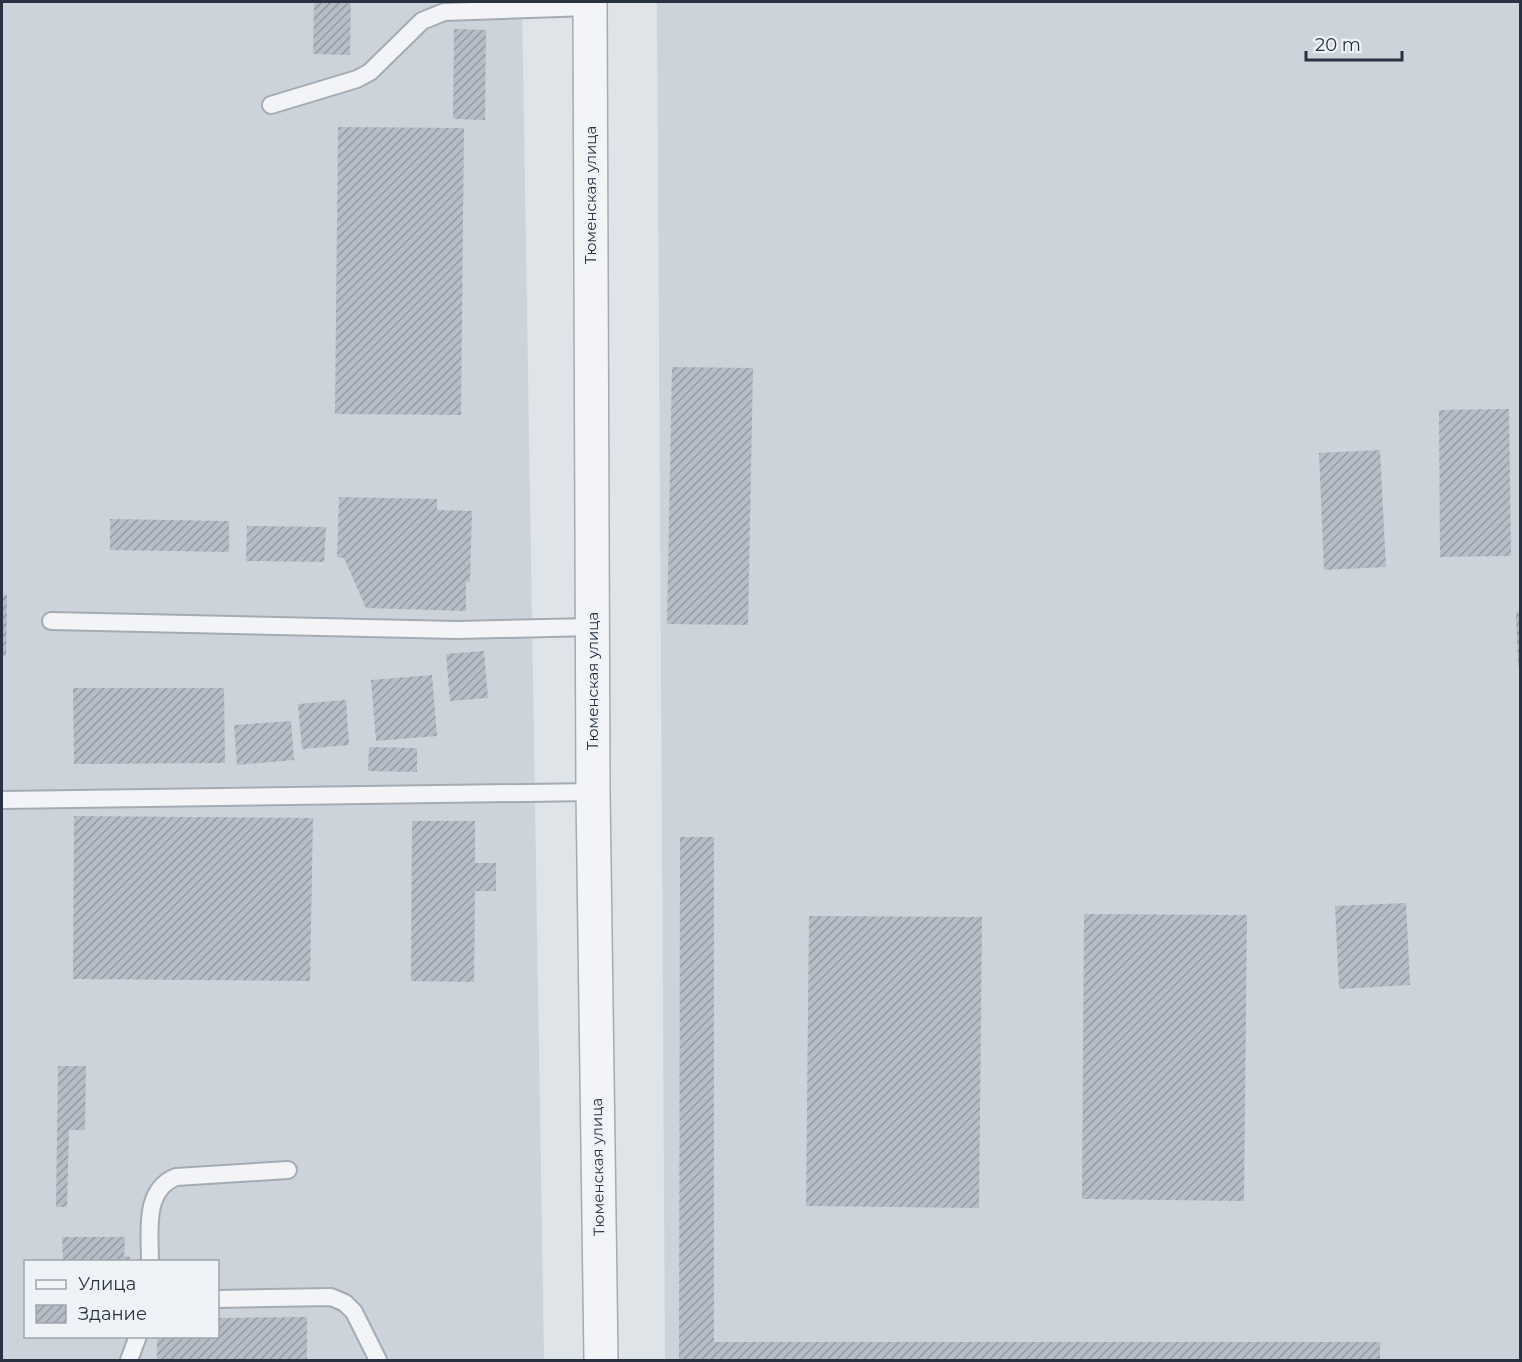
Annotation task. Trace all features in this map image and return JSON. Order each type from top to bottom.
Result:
[{"type":"street","name":"Тюменская улица","points":[[590,4],[593,792],[601,1360]]},
{"type":"lane","points":[[271,105],[357,79],[370,72],[422,21],[444,12],[590,4]]},
{"type":"lane","points":[[51,621],[457,630],[593,627]]},
{"type":"lane","points":[[2,800],[593,792]]},
{"type":"lane","points":[[150,1260],[150,1211],[156,1193],[167,1180],[176,1177],[288,1170]]},
{"type":"lane","points":[[219,1299],[331,1297],[345,1303],[354,1312],[378,1360]]},
{"type":"lane","points":[[129,1360],[137,1338]]},
{"type":"shaded area","points":[[2,2],[522,2],[544,1360],[2,1360]]},
{"type":"shaded area","points":[[657,2],[1520,2],[1520,1360],[665,1360]]},
{"type":"building","points":[[314,2],[351,2],[350,55],[313,54]]},
{"type":"building","points":[[454,29],[486,30],[485,120],[453,119]]},
{"type":"building","points":[[338,127],[464,128],[461,415],[335,414]]},
{"type":"building","points":[[672,367],[753,368],[748,625],[667,624]]},
{"type":"building","points":[[1509,409],[1511,556],[1440,557],[1439,410]]},
{"type":"building","points":[[1380,450],[1386,567],[1324,570],[1319,453]]},
{"type":"building","points":[[339,497],[437,499],[437,510],[472,511],[470,582],[466,582],[466,611],[366,608],[344,558],[337,557]]},
{"type":"building","points":[[110,519],[229,521],[229,552],[110,550]]},
{"type":"building","points":[[247,526],[326,527],[324,562],[246,561]]},
{"type":"building","points":[[2,595],[7,595],[6,656],[2,656]]},
{"type":"building","points":[[1516,612],[1520,612],[1520,666],[1518,666]]},
{"type":"building","points":[[484,651],[488,698],[450,701],[446,654]]},
{"type":"building","points":[[432,675],[437,736],[376,741],[371,680]]},
{"type":"building","points":[[73,688],[224,688],[225,763],[74,764]]},
{"type":"building","points":[[346,700],[349,745],[302,749],[298,704]]},
{"type":"building","points":[[291,721],[294,760],[237,765],[234,725]]},
{"type":"building","points":[[369,747],[417,748],[417,772],[368,771]]},
{"type":"building","points":[[74,816],[313,818],[310,981],[73,979]]},
{"type":"building","points":[[412,821],[475,821],[475,863],[496,863],[496,891],[475,891],[474,982],[411,981]]},
{"type":"building","points":[[680,837],[714,837],[714,1342],[1380,1342],[1380,1360],[679,1360]]},
{"type":"building","points":[[1406,903],[1410,985],[1339,989],[1335,906]]},
{"type":"building","points":[[1084,914],[1247,915],[1244,1201],[1082,1199]]},
{"type":"building","points":[[809,916],[982,917],[979,1208],[806,1206]]},
{"type":"building","points":[[58,1066],[86,1066],[85,1130],[69,1130],[67,1207],[56,1207]]},
{"type":"building","points":[[62,1237],[125,1237],[124,1256],[130,1257],[130,1260],[63,1260]]},
{"type":"building","points":[[307,1317],[307,1360],[157,1360],[157,1338],[219,1338],[219,1318]]}]
